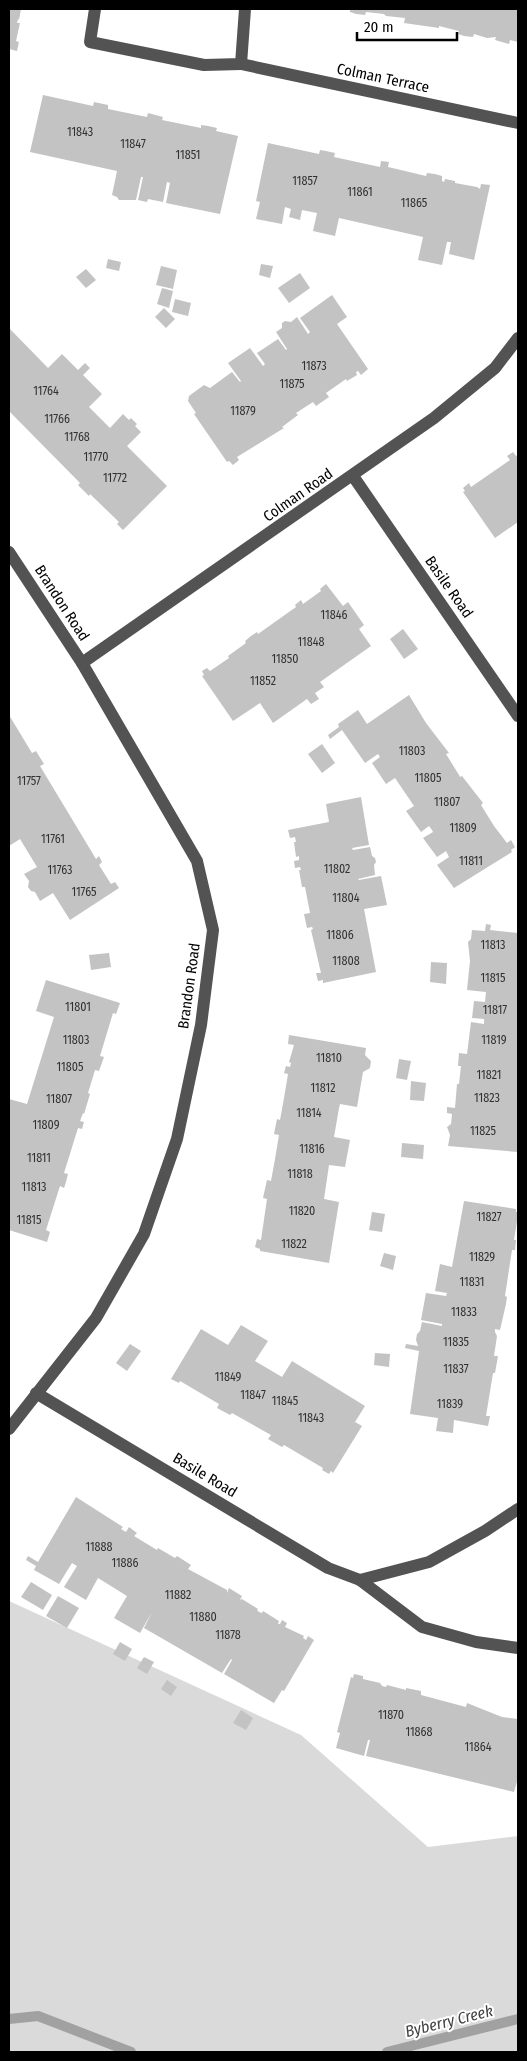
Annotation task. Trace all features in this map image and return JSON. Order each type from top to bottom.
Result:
[{"type":"street","name":"Colman Terrace","points":[[95,9],[90,42],[204,65],[241,64],[518,123]]},
{"type":"street","points":[[241,64],[245,9]]},
{"type":"street","name":"Colman Road","points":[[82,663],[434,418],[495,368],[518,338]]},
{"type":"street","name":"Basile Road","points":[[353,476],[518,716]]},
{"type":"street","name":"Brandon Road","points":[[9,552],[82,663],[197,861],[214,930],[201,1025],[177,1139],[144,1234],[96,1318],[9,1429]]},
{"type":"street","name":"Basile Road","points":[[36,1393],[328,1568],[360,1580],[422,1626],[476,1642],[518,1648]]},
{"type":"street","points":[[360,1580],[429,1562],[485,1531],[518,1509]]},
{"type":"shaded area","points":[[9,1601],[301,1735],[428,1847],[518,1836],[518,2052],[9,2052]]},
{"type":"building","points":[[9,9],[21,9],[17,23],[20,23],[16,41],[19,42],[17,51],[9,49]]},
{"type":"building","points":[[350,9],[518,9],[518,42],[510,40],[509,44],[495,40],[496,37],[487,38],[474,34],[473,37],[464,36],[458,34],[459,31],[439,26],[439,28],[404,23],[405,18],[386,16],[384,14],[366,12],[365,15],[356,14],[350,12]]},
{"type":"building","points":[[43,95],[93,106],[94,102],[108,105],[108,109],[147,117],[148,113],[163,117],[162,120],[201,128],[201,125],[208,126],[217,128],[216,131],[238,136],[220,214],[166,203],[170,183],[167,182],[163,202],[148,199],[147,202],[138,200],[143,177],[141,177],[136,200],[119,200],[112,195],[117,171],[30,152]]},
{"type":"building","points":[[268,143],[319,154],[320,150],[326,151],[335,153],[334,157],[380,167],[381,161],[389,162],[388,167],[426,176],[427,173],[435,174],[442,176],[442,181],[444,182],[445,179],[480,189],[481,184],[490,185],[474,260],[449,254],[451,242],[447,242],[442,265],[418,260],[423,237],[339,218],[335,236],[313,231],[317,213],[302,210],[300,220],[289,217],[291,209],[285,207],[282,224],[256,219],[260,202],[256,201]]},
{"type":"building","points":[[108,259],[121,262],[119,271],[106,268]]},
{"type":"building","points":[[261,264],[273,266],[270,278],[259,275]]},
{"type":"building","points":[[161,266],[177,270],[173,289],[156,285]]},
{"type":"building","points":[[86,269],[96,280],[86,288],[76,277]]},
{"type":"building","points":[[300,273],[310,288],[289,303],[278,288]]},
{"type":"building","points":[[162,288],[173,291],[169,308],[157,304]]},
{"type":"building","points":[[332,295],[347,317],[337,324],[368,369],[361,375],[358,371],[356,372],[357,375],[347,381],[346,379],[326,393],[329,397],[316,406],[313,402],[296,413],[298,415],[282,427],[284,428],[237,457],[239,460],[233,465],[229,461],[227,462],[194,414],[196,413],[188,401],[189,396],[204,385],[210,388],[232,372],[240,382],[228,363],[250,348],[263,366],[265,364],[257,353],[278,339],[286,350],[276,332],[282,328],[282,323],[285,321],[291,322],[297,317],[308,334],[310,332],[300,318]]},
{"type":"building","points":[[175,299],[191,303],[188,316],[172,312]]},
{"type":"building","points":[[164,308],[175,319],[166,328],[155,317]]},
{"type":"building","points":[[9,328],[48,368],[62,354],[78,370],[85,363],[90,368],[83,375],[102,394],[89,407],[110,428],[123,414],[137,424],[135,426],[141,432],[127,446],[167,486],[123,530],[117,524],[119,522],[78,485],[80,483],[9,411]]},
{"type":"building","points":[[513,452],[516,456],[518,455],[518,522],[495,538],[463,492],[465,491],[463,488],[469,483],[471,487],[510,460],[507,456]]},
{"type":"building","points":[[326,584],[343,606],[348,602],[364,625],[359,629],[371,646],[320,682],[324,687],[315,693],[319,699],[311,704],[307,699],[273,723],[260,703],[233,721],[202,676],[204,675],[202,671],[207,668],[210,671],[229,658],[228,656],[246,643],[245,641],[251,636],[257,632],[258,634],[296,607],[295,605],[301,600],[303,604],[321,591],[320,589]]},
{"type":"building","points":[[403,629],[418,649],[404,659],[390,639]]},
{"type":"building","points":[[409,695],[426,723],[449,753],[446,754],[460,777],[462,776],[483,803],[481,805],[494,826],[507,843],[511,840],[515,847],[511,850],[512,852],[454,888],[437,865],[449,857],[446,851],[437,857],[423,838],[433,832],[432,830],[429,826],[421,832],[406,811],[414,806],[395,778],[386,784],[372,763],[380,757],[378,754],[365,763],[342,730],[330,739],[328,735],[339,727],[338,724],[358,710],[367,724]]},
{"type":"building","points":[[9,715],[32,753],[36,751],[44,764],[40,766],[96,859],[99,856],[102,862],[99,865],[111,884],[115,882],[119,888],[70,920],[53,893],[40,901],[35,892],[31,891],[28,887],[29,881],[24,874],[37,867],[20,839],[9,846]]},
{"type":"building","points":[[322,744],[335,763],[322,773],[308,754]]},
{"type":"building","points":[[361,797],[369,845],[352,848],[353,850],[370,847],[376,862],[374,865],[375,875],[358,879],[381,876],[387,905],[364,909],[376,972],[323,983],[323,980],[318,981],[316,973],[321,973],[311,930],[313,929],[312,927],[307,928],[304,914],[310,913],[305,887],[302,887],[299,870],[301,870],[300,867],[295,868],[294,861],[299,860],[299,856],[296,857],[295,837],[290,838],[288,830],[329,822],[326,804]]},
{"type":"building","points":[[486,924],[491,925],[490,930],[518,933],[518,1152],[448,1146],[450,1135],[447,1127],[451,1124],[452,1114],[447,1113],[447,1107],[455,1108],[461,1066],[458,1066],[459,1053],[467,1054],[471,1022],[484,1024],[484,1019],[472,1018],[474,1001],[485,1002],[486,992],[467,990],[470,961],[468,942],[471,939],[472,930],[485,931]]},
{"type":"building","points":[[109,953],[111,967],[91,970],[89,955]]},
{"type":"building","points":[[431,962],[447,963],[446,984],[430,982]]},
{"type":"building","points":[[46,980],[120,1003],[116,1014],[113,1013],[100,1056],[104,1057],[99,1071],[95,1070],[88,1093],[90,1094],[80,1121],[84,1122],[82,1129],[78,1128],[64,1173],[68,1174],[66,1182],[64,1188],[60,1186],[46,1230],[50,1232],[47,1242],[9,1230],[9,1099],[27,1104],[54,1017],[36,1011]]},
{"type":"building","points":[[289,1035],[366,1048],[365,1055],[371,1061],[370,1068],[363,1072],[357,1107],[340,1104],[339,1108],[334,1137],[350,1140],[345,1167],[329,1165],[324,1199],[339,1202],[329,1263],[260,1251],[260,1249],[255,1247],[257,1239],[261,1240],[267,1199],[263,1198],[267,1180],[271,1181],[279,1135],[274,1134],[277,1119],[280,1120],[288,1074],[284,1073],[286,1066],[290,1067],[291,1063],[289,1062],[294,1045],[288,1044]]},
{"type":"building","points":[[399,1059],[411,1061],[407,1080],[396,1078]]},
{"type":"building","points":[[411,1081],[426,1083],[424,1101],[410,1100]]},
{"type":"building","points":[[402,1143],[424,1145],[423,1159],[401,1157]]},
{"type":"building","points":[[464,1201],[516,1209],[518,1221],[514,1240],[516,1240],[515,1250],[512,1250],[505,1296],[507,1297],[506,1304],[500,1330],[495,1329],[497,1336],[494,1356],[498,1356],[495,1373],[493,1373],[486,1416],[490,1416],[488,1426],[454,1420],[453,1433],[436,1431],[438,1418],[410,1414],[419,1351],[405,1348],[406,1344],[418,1346],[417,1334],[420,1331],[422,1322],[442,1326],[442,1324],[421,1320],[426,1293],[446,1296],[447,1293],[435,1291],[440,1264],[452,1267]]},
{"type":"building","points":[[372,1212],[385,1214],[382,1232],[369,1230]]},
{"type":"building","points":[[384,1253],[396,1256],[393,1270],[380,1266]]},
{"type":"building","points":[[241,1325],[268,1341],[255,1361],[282,1377],[292,1361],[365,1406],[355,1422],[362,1426],[333,1473],[331,1471],[329,1474],[322,1470],[323,1468],[284,1445],[282,1447],[268,1439],[271,1435],[232,1413],[230,1415],[217,1408],[219,1404],[180,1381],[179,1383],[171,1379],[201,1329],[228,1345]]},
{"type":"building","points":[[130,1344],[141,1351],[127,1371],[116,1363]]},
{"type":"building","points":[[375,1353],[390,1354],[389,1367],[374,1365]]},
{"type":"building","points":[[76,1497],[123,1527],[121,1529],[126,1532],[129,1527],[137,1533],[134,1536],[157,1550],[158,1548],[175,1558],[177,1556],[191,1565],[188,1569],[227,1590],[227,1593],[229,1588],[242,1596],[240,1600],[242,1599],[258,1609],[259,1612],[262,1613],[263,1611],[279,1621],[278,1624],[282,1620],[287,1623],[285,1627],[304,1636],[303,1638],[306,1640],[308,1636],[314,1640],[284,1691],[282,1690],[274,1703],[224,1674],[231,1659],[222,1673],[144,1628],[152,1612],[140,1633],[114,1618],[127,1596],[98,1578],[86,1600],[64,1587],[77,1566],[72,1563],[59,1584],[34,1570],[36,1566],[26,1560],[28,1556],[38,1562]]},
{"type":"building","points":[[31,1582],[52,1595],[43,1610],[21,1597]]},
{"type":"building","points":[[58,1596],[79,1608],[67,1628],[46,1616]]},
{"type":"building","points":[[120,1642],[132,1649],[125,1661],[113,1654]]},
{"type":"building","points":[[144,1657],[154,1662],[147,1674],[137,1668]]},
{"type":"building","points":[[354,1674],[363,1676],[363,1679],[380,1683],[382,1686],[386,1687],[387,1685],[406,1690],[406,1688],[421,1691],[421,1695],[466,1707],[467,1703],[502,1717],[518,1719],[518,1778],[514,1792],[366,1756],[370,1740],[368,1740],[364,1756],[336,1748],[340,1733],[337,1732],[351,1677],[353,1678]]},
{"type":"building","points":[[167,1680],[177,1687],[171,1696],[161,1689]]},
{"type":"building","points":[[241,1710],[253,1718],[246,1730],[233,1723]]},
{"type":"waterway","name":"Byberry Creek","points":[[9,2019],[38,2016],[131,2052]]},
{"type":"waterway","name":"Byberry Creek","points":[[387,2052],[518,2019]]}]
